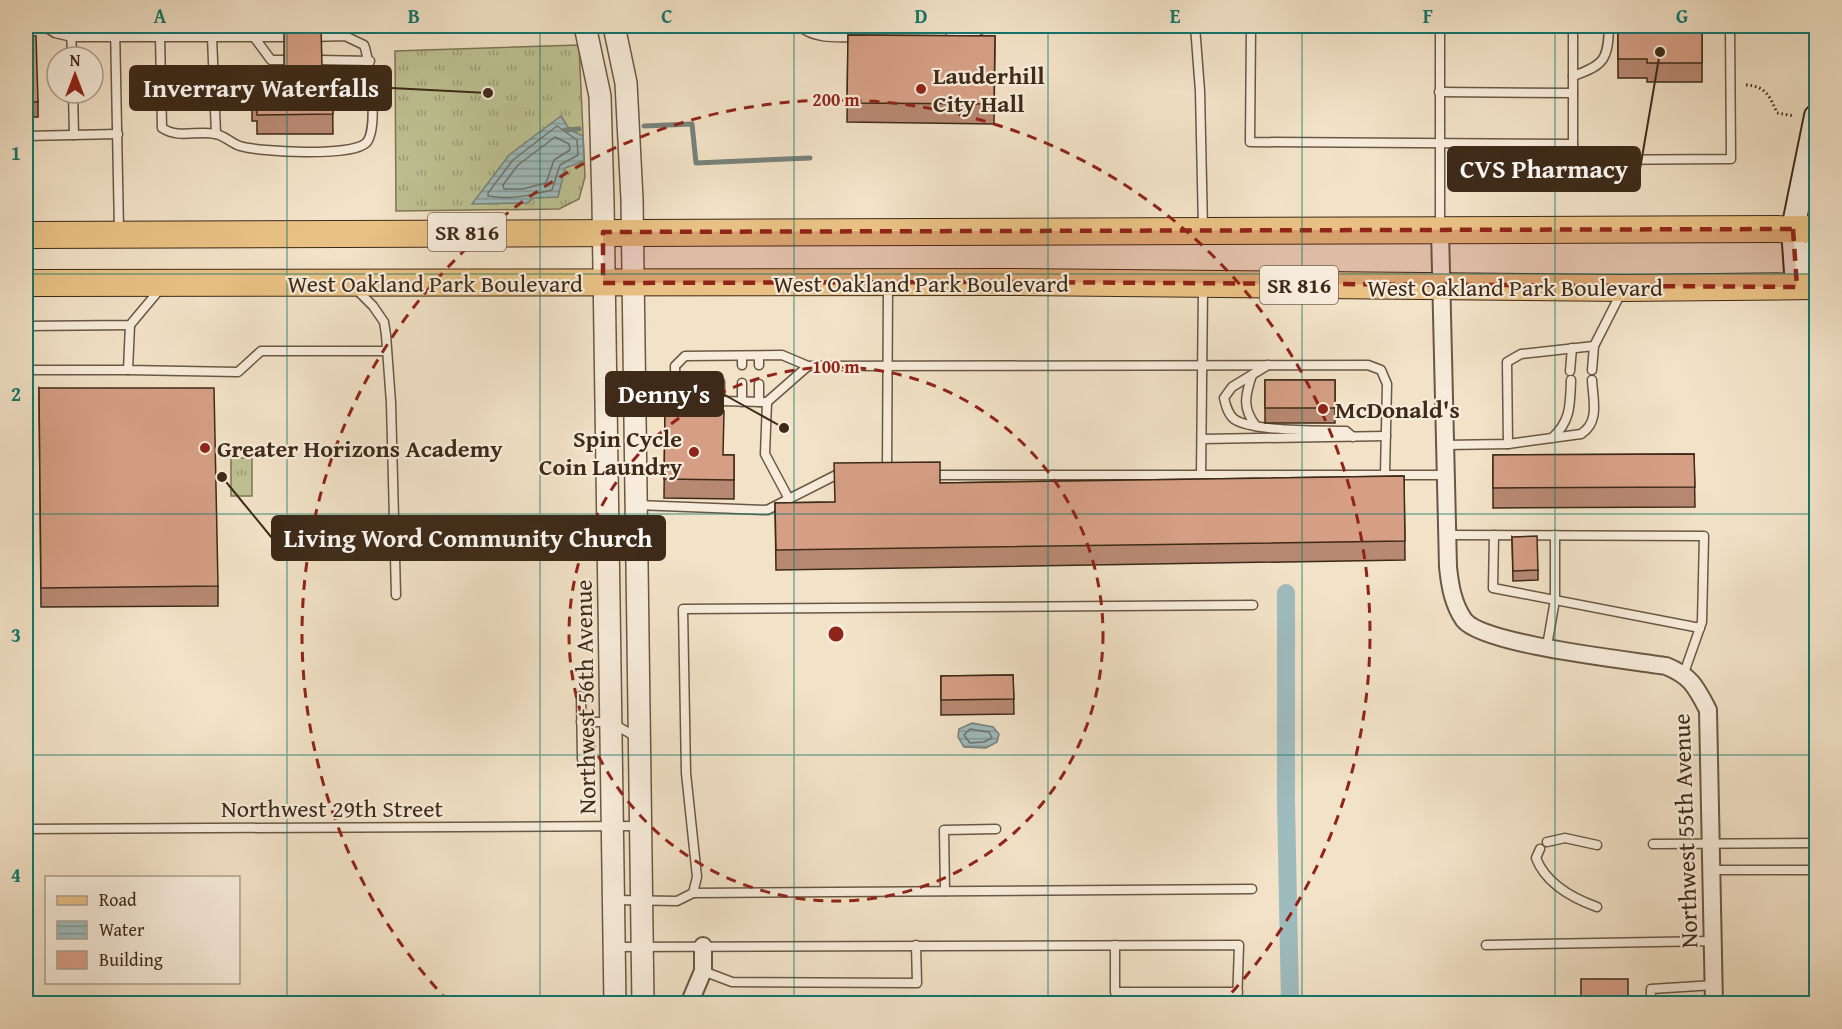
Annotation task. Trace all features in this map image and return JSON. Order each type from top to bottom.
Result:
[{"type":"main road","points":[[1805,116],[1807,287]]},
{"type":"main road","name":"West Oakland Park Boulevard","points":[[26,235],[1805,229]]},
{"type":"main road","points":[[1807,287],[1816,246]]},
{"type":"main road","name":"West Oakland Park Boulevard","points":[[26,283],[1203,283],[1443,287],[1807,287]]},
{"type":"street","name":"Northwest 56th Avenue","points":[[585,26],[600,96],[615,1004]]},
{"type":"street","points":[[614,26],[626,83],[634,283],[642,1004]]},
{"type":"street","points":[[1440,230],[1450,588],[1466,622],[1502,639],[1666,666],[1684,673]]},
{"type":"street","name":"Northwest 55th Avenue","points":[[1684,673],[1695,685],[1708,710],[1714,1004]]},
{"type":"street","points":[[689,1004],[703,971],[703,946]]},
{"type":"lane","points":[[44,26],[55,33],[72,38],[345,36],[364,45],[370,61],[372,131],[366,143],[351,150],[270,151],[239,146],[216,134],[171,134],[162,128],[160,38]]},
{"type":"lane","points":[[71,26],[72,45]]},
{"type":"lane","points":[[115,26],[119,234]]},
{"type":"lane","points":[[799,26],[807,32],[822,37],[869,37]]},
{"type":"lane","points":[[944,37],[975,33],[986,26]]},
{"type":"lane","points":[[1195,26],[1200,91],[1203,231]]},
{"type":"lane","points":[[1251,26],[1250,142],[1573,144]]},
{"type":"lane","points":[[1440,26],[1440,230]]},
{"type":"lane","points":[[1573,26],[1573,160],[1731,159],[1730,26]]},
{"type":"lane","points":[[1573,76],[1594,69],[1605,59],[1609,48],[1609,26]]},
{"type":"lane","points":[[212,37],[216,134]]},
{"type":"lane","points":[[254,37],[271,60],[284,60]]},
{"type":"lane","points":[[321,60],[370,61]]},
{"type":"lane","points":[[1439,92],[1573,93]]},
{"type":"lane","points":[[73,105],[74,135]]},
{"type":"lane","points":[[26,136],[118,134]]},
{"type":"lane","points":[[128,370],[129,325],[165,283]]},
{"type":"lane","points":[[351,283],[373,306],[384,322],[391,403],[396,595]]},
{"type":"lane","points":[[1201,477],[1203,283]]},
{"type":"lane","points":[[886,475],[888,284]]},
{"type":"lane","points":[[1446,445],[1508,444],[1581,434],[1588,429],[1594,419],[1592,375],[1594,346],[1623,288]]},
{"type":"lane","points":[[26,326],[129,325]]},
{"type":"lane","points":[[1508,444],[1507,362],[1521,354],[1594,346]]},
{"type":"lane","points":[[1552,438],[1561,430],[1570,413],[1572,348]]},
{"type":"lane","points":[[26,370],[238,372],[261,351],[386,351]]},
{"type":"lane","points":[[808,366],[763,402],[676,400],[675,366],[685,356],[703,360],[759,360],[782,355],[808,366],[887,364],[1368,365],[1380,370],[1387,384],[1385,474]]},
{"type":"lane","points":[[1269,365],[1232,387],[1224,398],[1233,418],[1248,426],[1346,431],[1353,436]]},
{"type":"lane","points":[[1252,375],[1245,397],[1245,409],[1256,426]]},
{"type":"lane","points":[[720,382],[720,401]]},
{"type":"lane","points":[[703,383],[704,400]]},
{"type":"lane","points":[[742,383],[742,402]]},
{"type":"lane","points":[[759,384],[763,402],[765,454],[789,499]]},
{"type":"lane","points":[[1202,439],[1386,436]]},
{"type":"lane","points":[[637,504],[767,510],[838,474],[857,474]]},
{"type":"lane","points":[[877,475],[898,475]]},
{"type":"lane","points":[[921,475],[1201,477],[1446,475]]},
{"type":"lane","points":[[1447,535],[1704,536],[1700,628],[1684,673]]},
{"type":"lane","points":[[1494,535],[1493,588],[1700,628]]},
{"type":"lane","points":[[1547,646],[1555,600],[1556,535]]},
{"type":"lane","points":[[693,893],[697,877],[686,773],[683,609],[1253,605]]},
{"type":"lane","points":[[581,696],[582,759]]},
{"type":"lane","points":[[581,722],[610,722],[638,738]]},
{"type":"lane","points":[[26,747],[26,829]]},
{"type":"lane","name":"Northwest 29th Street","points":[[26,829],[639,825]]},
{"type":"lane","points":[[945,891],[944,830],[996,829]]},
{"type":"lane","points":[[1597,845],[1564,838],[1544,845],[1536,858],[1539,866],[1553,883],[1577,899],[1597,906]]},
{"type":"lane","points":[[1653,844],[1816,843]]},
{"type":"lane","points":[[1712,870],[1816,870]]},
{"type":"lane","points":[[613,900],[677,901],[693,893],[1252,889]]},
{"type":"lane","points":[[1486,945],[1713,941]]},
{"type":"lane","points":[[703,971],[732,982],[917,983],[916,945]]},
{"type":"lane","points":[[1115,945],[1115,992],[1238,992]]},
{"type":"lane","points":[[614,947],[1239,945],[1237,1004]]},
{"type":"lane","points":[[1651,1004],[1651,989],[1714,985]]},
{"type":"path","points":[[1746,85],[1755,86],[1769,94],[1777,113],[1805,116]]},
{"type":"highlighted area","points":[[1793,229],[1797,287],[1014,282],[603,283],[603,232]]},
{"type":"green space","points":[[579,45],[585,177],[579,199],[559,209],[396,211],[395,51]]},
{"type":"green space","points":[[231,458],[252,458],[252,496],[231,496]]},
{"type":"water","points":[[561,116],[570,130],[583,136],[584,161],[565,168],[558,197],[534,198],[527,203],[472,204],[509,155]]},
{"type":"water","points":[[972,723],[993,727],[999,734],[997,742],[986,748],[964,747],[958,737],[959,729]]},
{"type":"building","points":[[284,26],[321,26],[322,67],[332,67],[333,114],[257,115],[257,102],[252,102],[252,78],[256,78],[256,68],[284,68]]},
{"type":"building","points":[[1618,26],[1702,26],[1702,63],[1647,63],[1647,59],[1618,59]]},
{"type":"building","name":"Lauderhill City Hall","points":[[848,35],[995,36],[994,104],[847,103]]},
{"type":"building","points":[[26,36],[36,36],[38,102],[26,102]]},
{"type":"building","points":[[1265,380],[1335,380],[1335,408],[1265,408]]},
{"type":"building","points":[[39,388],[214,388],[218,586],[41,588]]},
{"type":"building","name":"Spin Cycle Coin Laundry","points":[[665,410],[724,411],[723,455],[734,455],[734,480],[664,479]]},
{"type":"building","points":[[1694,454],[1695,487],[1493,488],[1493,455]]},
{"type":"building","points":[[940,462],[940,483],[1404,476],[1405,541],[776,550],[775,503],[835,502],[834,463]]},
{"type":"building","points":[[1537,536],[1538,570],[1513,571],[1512,537]]},
{"type":"building","points":[[1013,675],[1014,699],[941,700],[941,676]]},
{"type":"building","points":[[1581,979],[1628,979],[1628,1004],[1581,1004]]},
{"type":"waterway","points":[[644,126],[692,124],[696,163],[810,158]]},
{"type":"waterway","points":[[565,130],[579,129]]},
{"type":"waterway","points":[[1286,593],[1286,801],[1290,1004]]},
{"type":"place","name":"CVS Pharmacy","points":[[1660,52]]},
{"type":"place","name":"Lauderhill City Hall","points":[[921,89]]},
{"type":"place","name":"Inverrary Waterfalls","points":[[488,93]]},
{"type":"place","name":"McDonald's","points":[[1323,409]]},
{"type":"place","name":"Denny's","points":[[784,428]]},
{"type":"place","name":"Greater Horizons Academy","points":[[205,448]]},
{"type":"place","name":"Spin Cycle Coin Laundry","points":[[694,452]]},
{"type":"place","name":"Living Word Community Church","points":[[222,477]]}]
